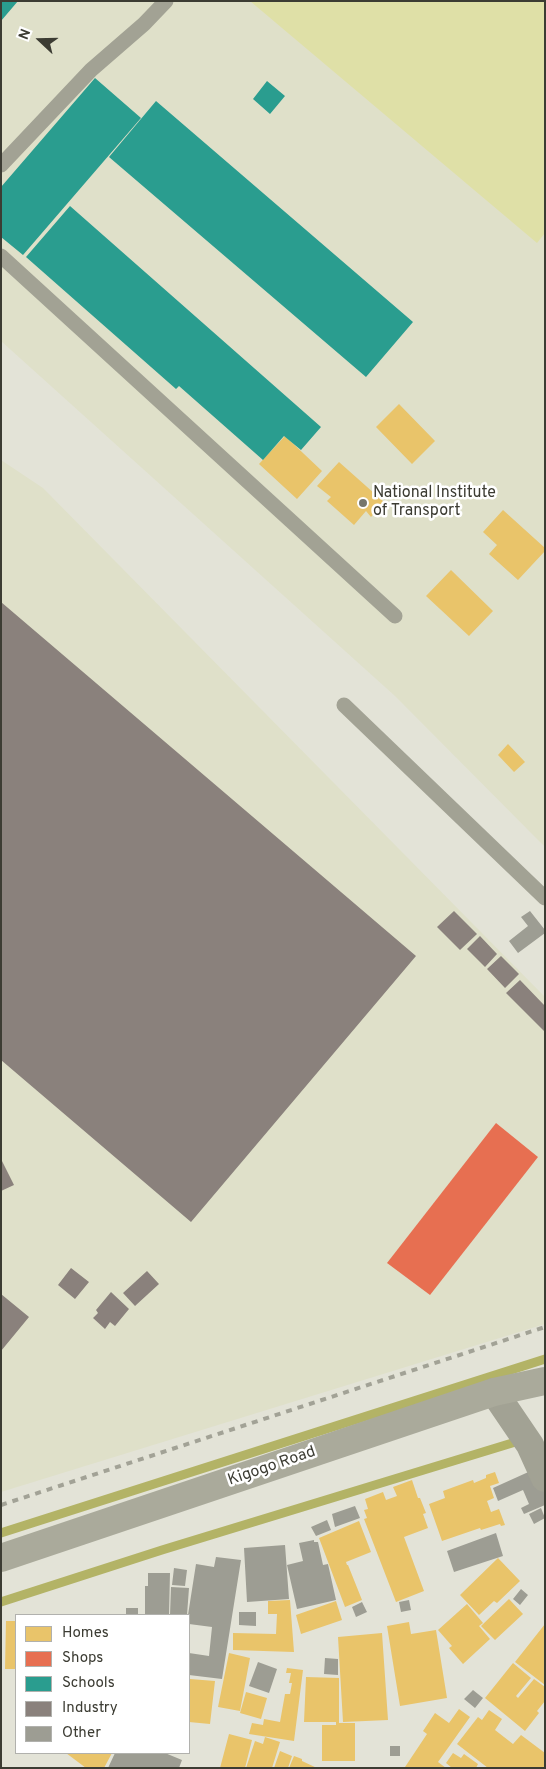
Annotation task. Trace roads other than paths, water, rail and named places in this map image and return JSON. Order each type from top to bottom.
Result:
[{"type":"main road","name":"Kigogo Road","points":[[1,1558],[494,1392],[545,1381]]},
{"type":"street","points":[[494,1392],[530,1445],[545,1478]]},
{"type":"lane","points":[[1,166],[91,70],[144,24],[166,1]]},
{"type":"lane","points":[[1,256],[395,616]]},
{"type":"lane","points":[[344,705],[545,898]]},
{"type":"waterway","points":[[1,1533],[545,1359]]},
{"type":"waterway","points":[[1,1602],[162,1550],[522,1440]]},
{"type":"railway","points":[[1,1505],[545,1327]]},
{"type":"place","name":"National Institute of Transport","points":[[363,503]]}]
